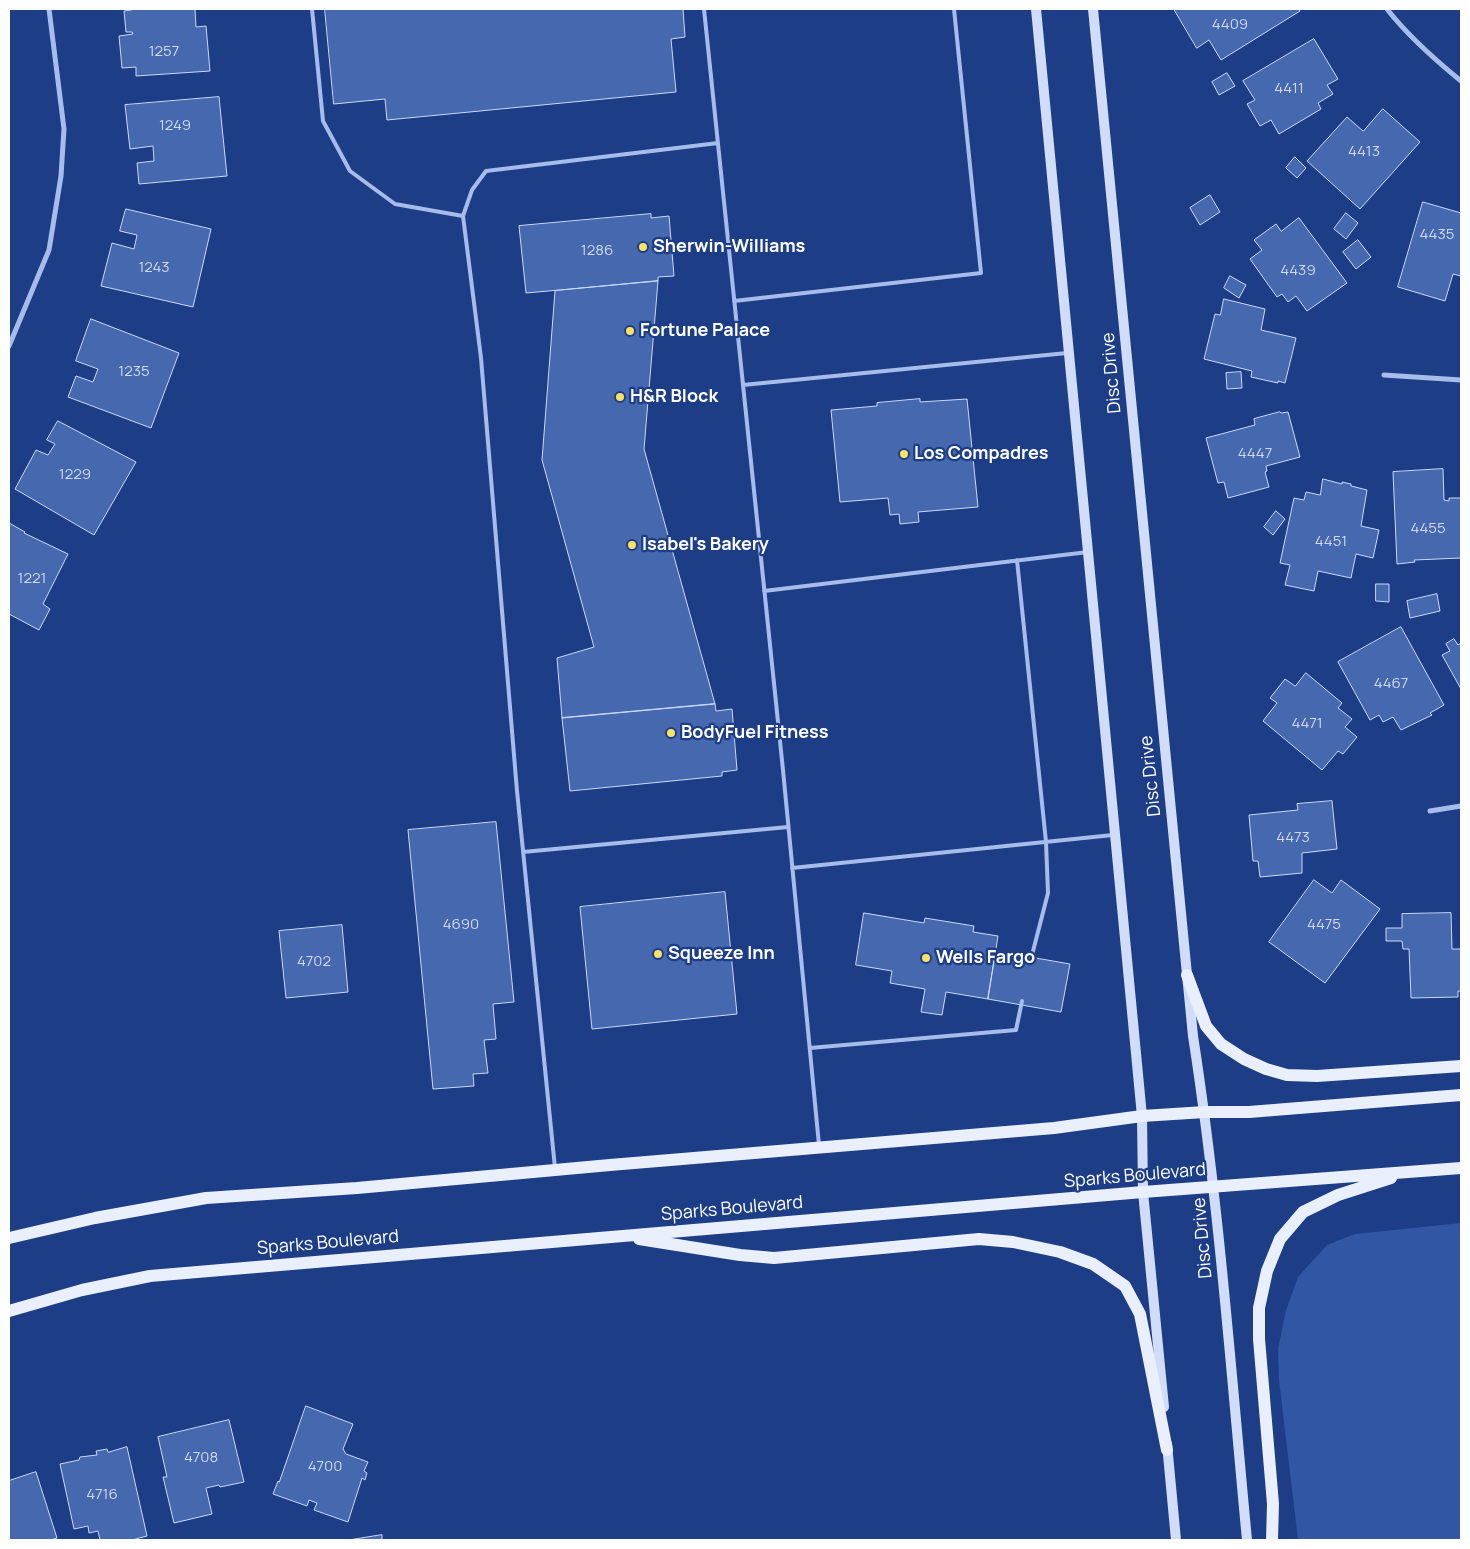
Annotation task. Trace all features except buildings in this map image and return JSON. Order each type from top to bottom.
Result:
[{"type":"main road","points":[[1036,9],[1142,1116],[1143,1192],[1176,1540]]},
{"type":"main road","name":"Disc Drive","points":[[1094,9],[1193,1036],[1214,1186],[1247,1540]]},
{"type":"main road","points":[[1187,975],[1206,1026],[1221,1044],[1244,1059],[1287,1075],[1317,1076],[1461,1066]]},
{"type":"main road","points":[[9,1238],[95,1218],[206,1198],[357,1188],[1054,1128],[1142,1116],[1205,1112],[1249,1112],[1461,1095]]},
{"type":"main road","name":"Sparks Boulevard","points":[[9,1311],[82,1290],[150,1276],[1214,1186],[1461,1168]]},
{"type":"main road","points":[[1272,1540],[1273,1504],[1259,1339],[1259,1308],[1267,1271],[1280,1239],[1303,1212],[1338,1195],[1413,1171]]},
{"type":"main road","points":[[620,1236],[740,1255],[774,1258],[979,1239],[1013,1242],[1060,1252],[1093,1264],[1125,1286],[1140,1314],[1168,1450]]},
{"type":"street","points":[[9,346],[49,250],[60,176],[64,129],[49,9]]},
{"type":"street","points":[[1387,9],[1398,23],[1437,61],[1461,81]]},
{"type":"street","points":[[1384,375],[1461,380]]},
{"type":"street","points":[[1430,811],[1461,806]]},
{"type":"lane","points":[[312,9],[323,121],[350,171],[395,204],[464,216]]},
{"type":"lane","points":[[704,9],[820,1147]]},
{"type":"lane","points":[[734,301],[981,273],[954,9]]},
{"type":"lane","points":[[555,1170],[523,852],[481,358],[464,216],[472,190],[486,170],[718,143]]},
{"type":"lane","points":[[743,385],[1069,353]]},
{"type":"lane","points":[[764,591],[1088,552]]},
{"type":"lane","points":[[1017,560],[1046,842],[1048,893],[1031,959]]},
{"type":"lane","points":[[523,852],[788,827]]},
{"type":"lane","points":[[792,868],[1115,834]]},
{"type":"lane","points":[[810,1048],[1016,1030],[1022,1001]]},
{"type":"shaded area","points":[[1461,1223],[1461,1540],[1298,1540],[1279,1380],[1278,1349],[1286,1310],[1298,1277],[1327,1245],[1355,1234]]},
{"type":"place","name":"Sherwin-Williams","points":[[643,247]]},
{"type":"place","name":"Fortune Palace","points":[[630,331]]},
{"type":"place","name":"H&R Block","points":[[620,397]]},
{"type":"place","name":"Los Compadres","points":[[904,454]]},
{"type":"place","name":"Isabel's Bakery","points":[[632,545]]},
{"type":"place","name":"BodyFuel Fitness","points":[[671,733]]},
{"type":"place","name":"Squeeze Inn","points":[[658,954]]},
{"type":"place","name":"Wells Fargo","points":[[926,958]]}]
